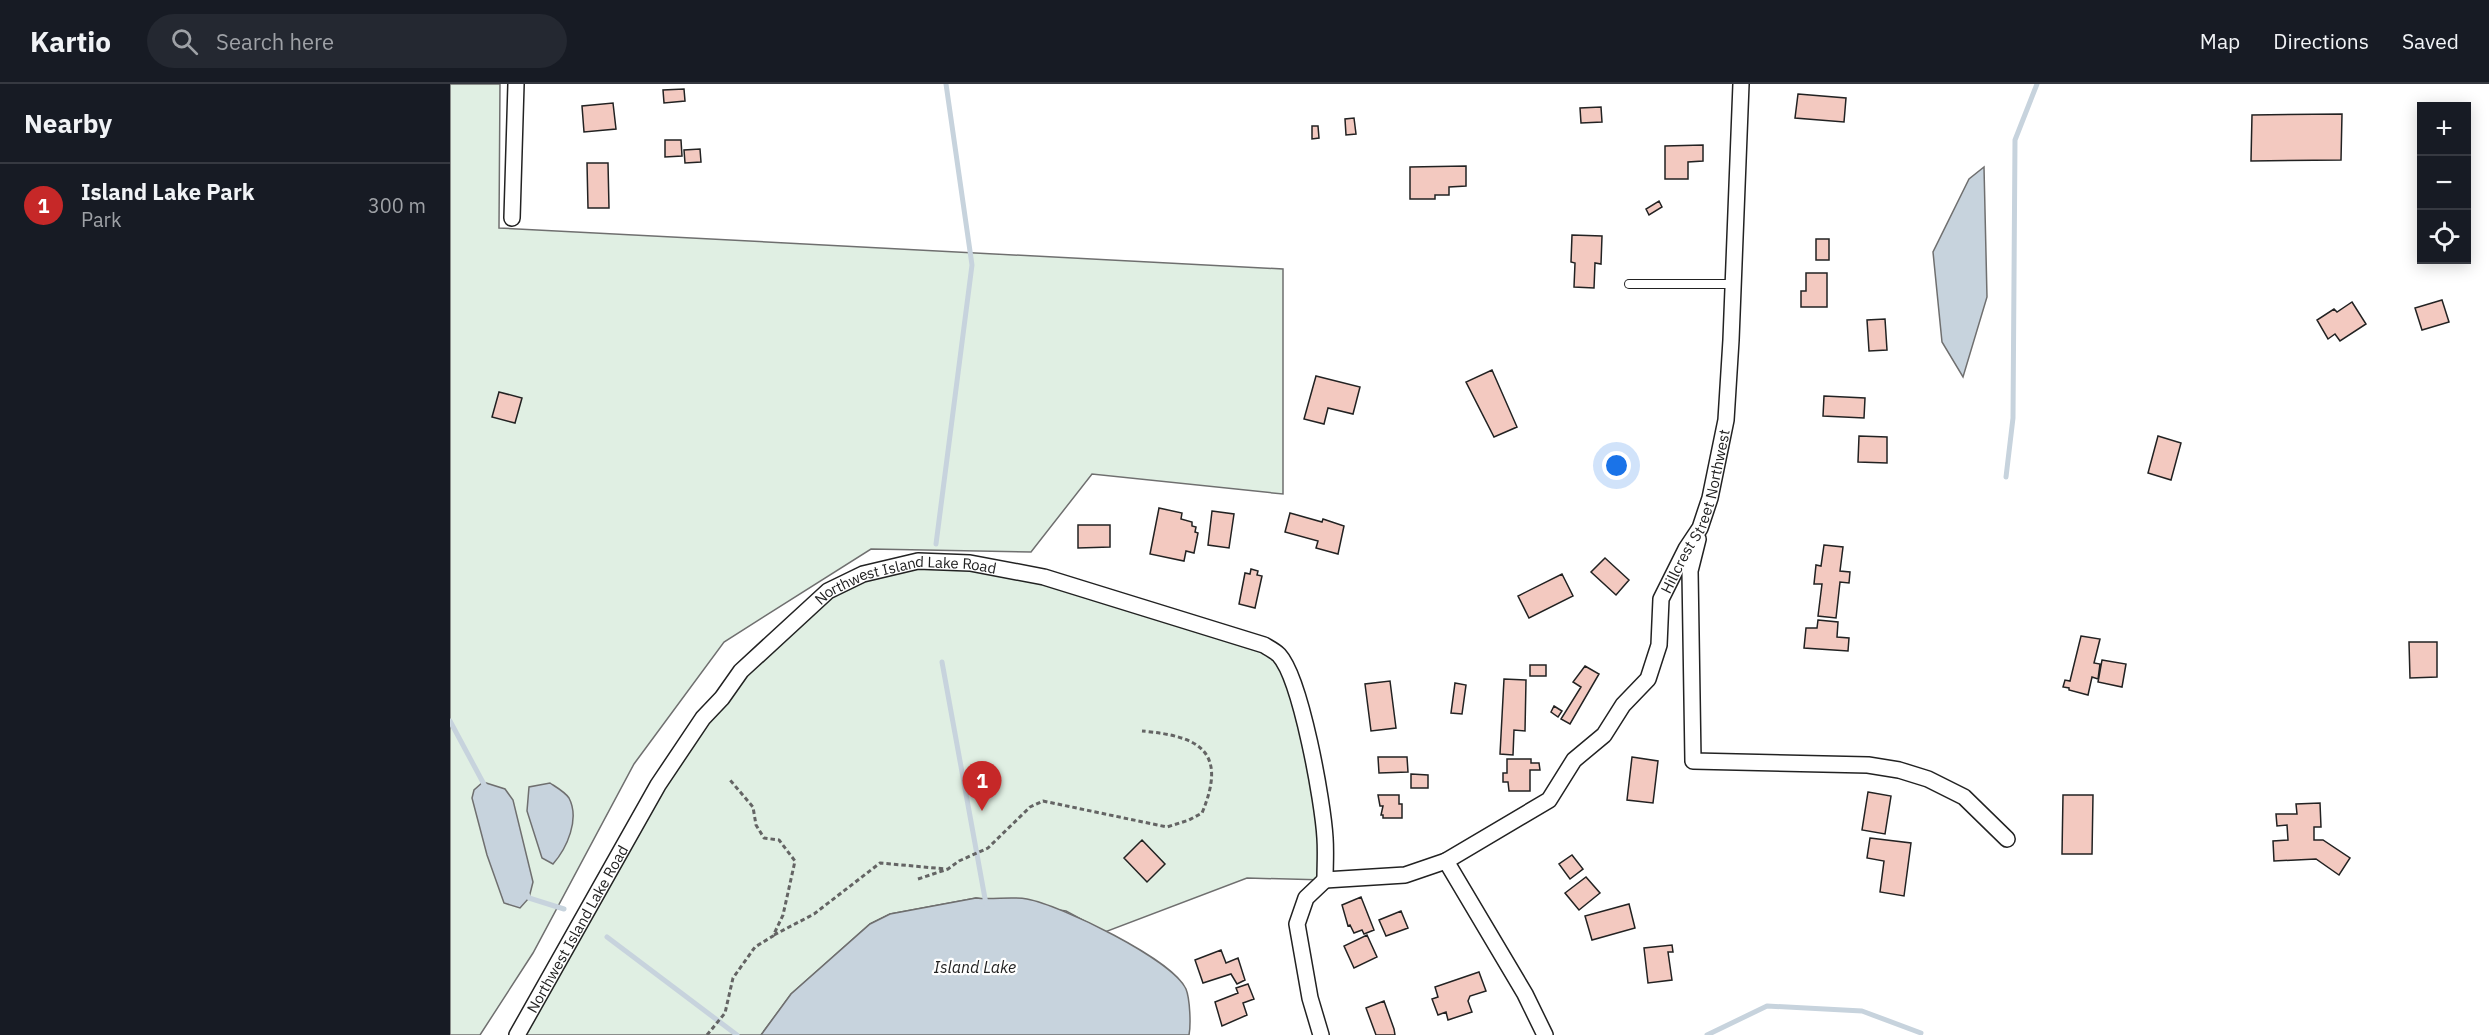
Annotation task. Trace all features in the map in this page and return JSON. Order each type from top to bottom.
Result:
[{"type":"street","points":[[512,218],[516,84]]},
{"type":"street","name":"Hillcrest Street Northwest","points":[[1325,879],[1405,875],[1446,861],[1480,838],[1550,800],[1574,760],[1604,735],[1623,705],[1648,679],[1659,645],[1661,599],[1686,549],[1700,528],[1710,498],[1725,420],[1741,84]]},
{"type":"street","points":[[1700,528],[1690,571],[1693,761],[1868,765],[1899,770],[1928,779],[1964,796],[2007,839]]},
{"type":"street","name":"Northwest Island Lake Road","points":[[517,1035],[658,785],[703,718],[722,698],[741,671],[828,591],[863,574],[918,561],[970,564],[1044,576],[1264,645],[1278,654],[1291,676],[1300,704],[1319,793],[1325,837],[1325,879]]},
{"type":"street","points":[[1446,861],[1525,994],[1545,1035]]},
{"type":"street","points":[[1321,1035],[1310,998],[1297,924],[1305,898],[1325,879]]},
{"type":"lane","points":[[1629,284],[1733,284]]},
{"type":"path","points":[[918,879],[948,869],[988,848],[1030,807],[1043,801],[1167,827],[1202,813],[1211,788],[1211,765],[1202,747],[1187,738],[1168,733],[1142,731]]},
{"type":"path","points":[[730,780],[753,807],[756,825],[764,838],[779,840],[795,861],[783,915],[773,936]]},
{"type":"path","points":[[707,1035],[725,1013],[733,978],[754,947],[814,914],[880,863],[948,869]]},
{"type":"green space","points":[[450,84],[500,84],[499,228],[1283,269],[1283,494],[1092,474],[1031,552],[871,549],[724,642],[634,764],[533,953],[480,1035],[450,1035]]},
{"type":"green space","points":[[918,561],[1044,577],[1278,654],[1300,704],[1325,880],[1247,878],[1105,932],[1066,911],[976,898],[890,914],[870,924],[791,994],[761,1035],[517,1035],[703,718],[828,591]]},
{"type":"water","points":[[1984,167],[1987,297],[1963,377],[1942,342],[1933,252],[1969,179]]},
{"type":"water","points":[[483,782],[505,789],[513,800],[533,882],[529,898],[520,908],[504,903],[487,855],[472,798],[474,790]]},
{"type":"water","points":[[550,783],[569,798],[573,815],[567,842],[553,864],[542,858],[527,811],[529,787]]},
{"type":"water","name":"Island Lake","points":[[976,898],[1021,898],[1043,903],[1114,935],[1160,963],[1177,977],[1186,989],[1190,1012],[1189,1035],[761,1035],[791,994],[870,924],[890,914]]},
{"type":"building","points":[[684,89],[685,101],[664,103],[663,90]]},
{"type":"building","points":[[1798,94],[1846,98],[1844,122],[1795,118]]},
{"type":"building","points":[[613,103],[616,129],[584,132],[582,106]]},
{"type":"building","points":[[1601,107],[1602,122],[1581,123],[1580,108]]},
{"type":"building","points":[[2342,114],[2341,160],[2251,161],[2252,115]]},
{"type":"building","points":[[1354,118],[1356,134],[1346,135],[1345,119]]},
{"type":"building","points":[[1312,126],[1318,126],[1319,138],[1312,139]]},
{"type":"building","points":[[665,140],[681,140],[682,156],[665,157]]},
{"type":"building","points":[[1703,145],[1703,161],[1688,162],[1688,179],[1665,179],[1665,146]]},
{"type":"building","points":[[700,149],[701,162],[685,163],[684,150]]},
{"type":"building","points":[[587,163],[608,163],[609,208],[588,208]]},
{"type":"building","points":[[1466,166],[1466,186],[1449,187],[1449,195],[1435,195],[1435,199],[1410,199],[1410,167]]},
{"type":"building","points":[[1659,201],[1662,207],[1649,215],[1646,209]]},
{"type":"building","points":[[1572,235],[1602,236],[1601,264],[1595,263],[1594,288],[1574,287],[1575,263],[1571,262]]},
{"type":"building","points":[[1816,239],[1829,239],[1829,260],[1816,260]]},
{"type":"building","points":[[1806,273],[1827,273],[1827,307],[1801,307],[1801,291],[1806,291]]},
{"type":"building","points":[[2442,300],[2449,322],[2422,330],[2415,308]]},
{"type":"building","points":[[2352,302],[2366,324],[2340,341],[2335,334],[2328,339],[2317,320],[2334,309],[2337,312]]},
{"type":"building","points":[[1885,319],[1887,350],[1869,351],[1867,320]]},
{"type":"building","points":[[1492,370],[1517,427],[1494,437],[1466,382]]},
{"type":"building","points":[[1316,376],[1360,387],[1353,414],[1328,408],[1324,424],[1304,419]]},
{"type":"building","points":[[499,392],[522,398],[515,423],[492,417]]},
{"type":"building","points":[[1824,396],[1865,398],[1864,418],[1823,416]]},
{"type":"building","points":[[1859,436],[1887,437],[1887,463],[1858,462]]},
{"type":"building","points":[[2158,436],[2181,443],[2171,480],[2148,473]]},
{"type":"building","points":[[1159,508],[1182,513],[1181,519],[1192,522],[1192,526],[1196,527],[1195,532],[1198,533],[1194,553],[1186,551],[1184,561],[1150,554]]},
{"type":"building","points":[[1212,511],[1234,514],[1229,548],[1208,545]]},
{"type":"building","points":[[1290,513],[1322,522],[1323,519],[1344,526],[1338,554],[1316,548],[1318,541],[1285,532]]},
{"type":"building","points":[[1078,525],[1110,525],[1110,547],[1078,548]]},
{"type":"building","points":[[1824,545],[1843,547],[1840,571],[1850,572],[1849,583],[1840,582],[1836,618],[1818,616],[1822,584],[1814,584],[1816,565],[1821,566]]},
{"type":"building","points":[[1605,558],[1629,580],[1616,595],[1591,572]]},
{"type":"building","points":[[1251,569],[1258,571],[1257,575],[1262,576],[1255,608],[1239,604],[1245,573],[1250,574]]},
{"type":"building","points":[[1562,574],[1573,596],[1529,618],[1518,596]]},
{"type":"building","points":[[1818,620],[1838,622],[1837,637],[1849,638],[1848,651],[1804,648],[1806,628],[1817,628]]},
{"type":"building","points":[[2081,636],[2100,639],[2094,663],[2100,664],[2098,679],[2092,677],[2088,695],[2063,687],[2065,680],[2070,681]]},
{"type":"building","points":[[2409,642],[2437,642],[2437,677],[2410,678]]},
{"type":"building","points":[[2102,660],[2126,664],[2122,687],[2098,682]]},
{"type":"building","points":[[1530,665],[1546,665],[1546,676],[1530,676]]},
{"type":"building","points":[[1585,666],[1599,674],[1570,724],[1561,719],[1581,687],[1573,682]]},
{"type":"building","points":[[1504,679],[1526,680],[1525,731],[1514,730],[1513,755],[1500,754]]},
{"type":"building","points":[[1390,681],[1396,728],[1371,731],[1365,684]]},
{"type":"building","points":[[1455,683],[1466,685],[1462,714],[1451,713]]},
{"type":"building","points":[[1554,706],[1562,711],[1558,717],[1551,712]]},
{"type":"building","points":[[1378,757],[1407,757],[1408,772],[1379,773]]},
{"type":"building","points":[[1632,757],[1658,761],[1653,803],[1627,800]]},
{"type":"building","points":[[1507,759],[1531,759],[1531,763],[1539,763],[1540,770],[1530,770],[1530,791],[1509,791],[1508,782],[1503,782],[1503,773],[1507,773]]},
{"type":"building","points":[[1411,774],[1428,775],[1428,788],[1411,788]]},
{"type":"building","points":[[1868,792],[1891,796],[1885,834],[1862,830]]},
{"type":"building","points":[[1378,795],[1399,795],[1399,804],[1402,804],[1402,818],[1383,818],[1381,815],[1383,806],[1380,806]]},
{"type":"building","points":[[2063,795],[2093,795],[2092,854],[2062,854]]},
{"type":"building","points":[[2320,803],[2321,827],[2314,827],[2314,840],[2323,840],[2350,858],[2339,875],[2316,859],[2274,861],[2273,841],[2288,840],[2287,825],[2277,826],[2276,814],[2297,814],[2296,804]]},
{"type":"building","points":[[1870,838],[1911,843],[1904,896],[1880,892],[1884,861],[1867,858]]},
{"type":"building","points":[[1142,840],[1165,864],[1147,882],[1124,858]]},
{"type":"building","points":[[1572,855],[1583,869],[1570,879],[1559,864]]},
{"type":"building","points":[[1586,877],[1600,893],[1579,910],[1565,893]]},
{"type":"building","points":[[1361,897],[1374,930],[1364,934],[1362,930],[1354,933],[1350,925],[1348,926],[1342,905]]},
{"type":"building","points":[[1629,904],[1635,928],[1592,940],[1585,916]]},
{"type":"building","points":[[1401,911],[1408,928],[1386,936],[1379,920]]},
{"type":"building","points":[[1367,935],[1377,957],[1354,968],[1344,946]]},
{"type":"building","points":[[1672,945],[1673,952],[1668,952],[1672,980],[1648,983],[1644,948]]},
{"type":"building","points":[[1221,950],[1226,963],[1238,958],[1245,980],[1237,984],[1231,974],[1203,983],[1195,960]]},
{"type":"building","points":[[1479,972],[1486,991],[1470,996],[1468,1001],[1472,1012],[1448,1020],[1446,1012],[1438,1015],[1432,999],[1438,997],[1435,987]]},
{"type":"building","points":[[1248,984],[1254,999],[1243,1003],[1247,1015],[1222,1026],[1215,1002],[1238,993],[1236,988]]},
{"type":"building","points":[[1384,1001],[1395,1035],[1376,1035],[1366,1008]]},
{"type":"waterway","points":[[936,544],[972,265],[946,84]]},
{"type":"waterway","points":[[2006,477],[2013,418],[2015,140],[2037,84]]},
{"type":"waterway","points":[[942,662],[986,904]]},
{"type":"waterway","points":[[450,721],[486,788]]},
{"type":"waterway","points":[[526,892],[529,898],[564,909]]},
{"type":"waterway","points":[[607,937],[737,1035]]},
{"type":"waterway","points":[[1707,1035],[1767,1006],[1862,1011],[1921,1033]]},
{"type":"place","name":"Island Lake Park","points":[[982,811]]}]
